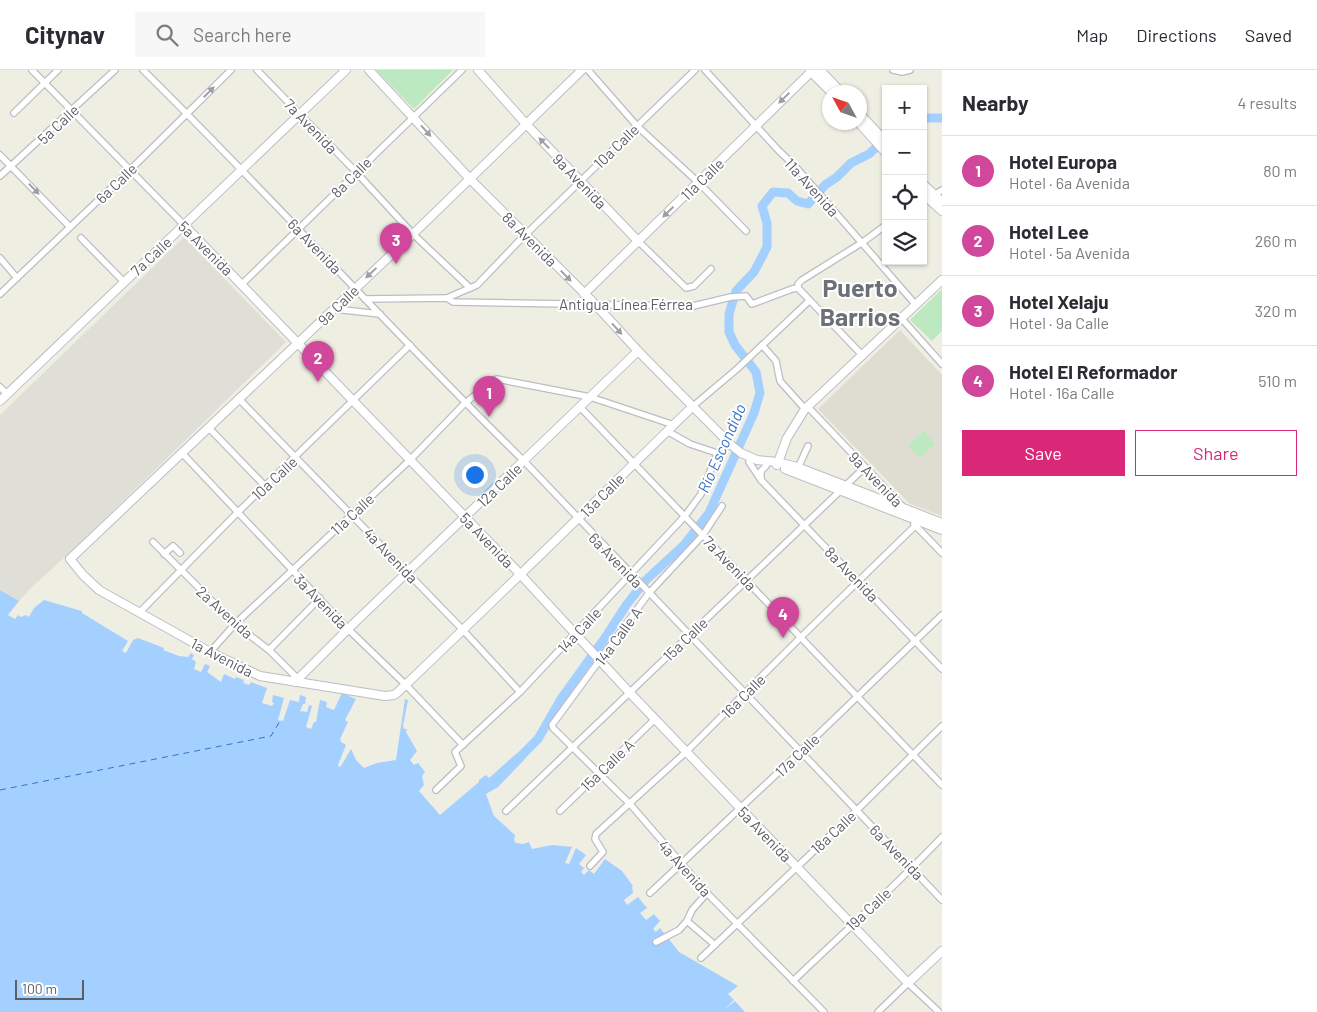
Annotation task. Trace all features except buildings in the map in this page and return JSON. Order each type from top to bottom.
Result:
[{"type":"street","name":"5a Avenida","points":[[32,70],[242,284],[520,574],[686,752],[938,1012]]},
{"type":"street","points":[[14,113],[58,70]]},
{"type":"street","name":"5a Calle","points":[[0,176],[114,70]]},
{"type":"street","name":"6a Avenida","points":[[143,70],[188,113],[464,404],[524,462],[942,900]]},
{"type":"street","name":"6a Calle","points":[[0,294],[231,70]]},
{"type":"street","name":"7a Avenida","points":[[257,70],[413,234],[470,288]]},
{"type":"street","name":"7a Calle","points":[[0,401],[346,70]]},
{"type":"street","name":"8a Avenida","points":[[369,70],[470,179],[594,303],[728,444],[749,462],[761,480],[942,669]]},
{"type":"street","name":"8a Calle","points":[[242,284],[462,70]]},
{"type":"street","name":"9a Avenida","points":[[478,70],[580,181],[686,288],[694,286],[711,269]]},
{"type":"street","name":"9a Calle","points":[[70,559],[413,234],[582,70]]},
{"type":"street","points":[[588,70],[637,126],[699,183],[746,231]]},
{"type":"street","name":"10a Calle","points":[[447,298],[477,285],[526,234],[695,70]]},
{"type":"street","name":"11a Avenida","points":[[706,70],[863,242],[916,306]]},
{"type":"street","points":[[892,70],[902,72],[910,70]]},
{"type":"street","points":[[816,71],[826,85]]},
{"type":"street","points":[[816,71],[833,85]]},
{"type":"street","name":"11a Calle","points":[[584,294],[756,126],[816,71]]},
{"type":"street","points":[[867,123],[882,144]]},
{"type":"street","points":[[867,130],[882,144]]},
{"type":"street","points":[[0,155],[70,227]]},
{"type":"street","points":[[927,198],[942,190]]},
{"type":"street","points":[[927,198],[942,202]]},
{"type":"street","points":[[927,198],[942,212]]},
{"type":"street","name":"Antigua Línea Férrea","points":[[365,299],[447,298],[453,302],[693,306],[746,296],[752,304],[798,288],[798,284],[802,280],[882,228]]},
{"type":"street","points":[[81,238],[124,281]]},
{"type":"street","points":[[0,258],[17,278]]},
{"type":"street","points":[[777,465],[787,438],[807,408],[942,280]]},
{"type":"street","points":[[798,288],[863,356]]},
{"type":"street","name":"13a Calle","points":[[398,692],[578,520],[692,407],[737,369],[809,301]]},
{"type":"street","points":[[334,309],[380,314]]},
{"type":"street","points":[[902,319],[942,364]]},
{"type":"street","name":"10a Calle","points":[[139,613],[238,512],[410,345]]},
{"type":"street","name":"9a Avenida","points":[[761,346],[776,361],[780,382],[904,509],[915,526],[942,554]]},
{"type":"street","name":"12a Calle","points":[[297,681],[348,629],[638,351]]},
{"type":"street","name":"11a Calle","points":[[210,652],[235,624],[410,460],[464,404],[490,382],[497,379],[590,397]]},
{"type":"street","points":[[0,387],[7,394]]},
{"type":"street","points":[[590,397],[674,425]]},
{"type":"street","name":"4a Avenida","points":[[239,399],[463,630],[520,692]]},
{"type":"street","name":"7a Avenida","points":[[580,407],[942,785]]},
{"type":"street","points":[[208,428],[265,486]]},
{"type":"street","name":"14a Calle","points":[[462,745],[520,692],[632,576],[685,516],[701,494],[717,456],[714,452],[690,444],[667,431]]},
{"type":"street","points":[[798,468],[808,446]]},
{"type":"street","name":"3a Avenida","points":[[182,453],[292,571],[406,685],[462,745]]},
{"type":"street","name":"8a Avenida","points":[[740,455],[777,465]]},
{"type":"street","name":"8a Avenida","points":[[749,462],[766,466],[777,465]]},
{"type":"street","points":[[777,465],[798,468],[942,530]]},
{"type":"street","points":[[777,465],[942,523]]},
{"type":"street","points":[[761,480],[761,471],[766,466]]},
{"type":"street","name":"15a Calle","points":[[506,811],[864,468]]},
{"type":"street","name":"14a Calle A","points":[[554,721],[649,593],[702,534],[722,506]]},
{"type":"street","name":"16a Calle","points":[[590,866],[604,852],[596,839],[596,834],[686,752],[915,526]]},
{"type":"street","name":"2a Avenida","points":[[153,542],[235,624],[269,650],[297,681]]},
{"type":"street","points":[[164,554],[173,546],[180,553]]},
{"type":"street","name":"1a Avenida","points":[[70,559],[99,590],[210,652],[260,676],[385,696],[398,692]]},
{"type":"street","points":[[269,650],[320,598]]},
{"type":"street","name":"17a Calle","points":[[650,892],[800,752],[942,615]]},
{"type":"street","name":"15a Calle A","points":[[560,811],[655,719]]},
{"type":"street","name":"4a Avenida","points":[[554,721],[553,728],[630,804],[707,893],[824,1012]]},
{"type":"street","name":"18a Calle","points":[[701,958],[857,810],[942,726]]},
{"type":"street","points":[[436,790],[461,766],[455,753],[462,745]]},
{"type":"street","name":"19a Calle","points":[[793,981],[852,923],[912,869],[942,837]]},
{"type":"street","points":[[656,942],[676,932],[687,921],[692,910],[707,893]]},
{"type":"street","points":[[687,921],[715,945]]},
{"type":"street","points":[[878,1012],[942,951]]},
{"type":"shaded area","points":[[184,237],[286,342],[19,601],[0,590],[0,415]]},
{"type":"shaded area","points":[[900,330],[942,375],[942,516],[910,504],[818,409]]},
{"type":"green space","points":[[376,70],[453,70],[414,109]]},
{"type":"green space","points":[[942,289],[942,331],[932,341],[910,320]]},
{"type":"green space","points":[[924,431],[935,444],[920,458],[908,445]]},
{"type":"water","points":[[0,590],[19,601],[8,615],[15,619],[18,615],[29,617],[34,608],[44,600],[82,611],[82,613],[128,641],[122,651],[126,653],[133,640],[138,638],[179,656],[188,657],[191,653],[194,655],[192,659],[196,662],[194,669],[201,672],[205,664],[210,666],[207,672],[221,682],[224,674],[235,679],[236,677],[244,680],[243,683],[249,685],[251,682],[267,688],[262,703],[272,706],[274,703],[272,702],[273,695],[284,698],[278,720],[283,721],[290,700],[299,702],[300,695],[306,697],[305,704],[303,704],[300,711],[307,712],[309,705],[312,706],[306,727],[311,729],[314,722],[316,722],[320,700],[327,702],[326,707],[334,710],[342,693],[356,699],[345,720],[348,722],[340,739],[346,745],[338,765],[339,767],[351,749],[356,760],[364,768],[377,763],[396,760],[405,699],[408,700],[403,726],[404,729],[407,729],[406,732],[417,751],[410,760],[414,765],[418,763],[425,772],[422,776],[424,785],[419,791],[440,815],[479,780],[486,775],[489,778],[517,753],[525,759],[498,787],[486,794],[494,816],[515,835],[514,840],[516,843],[523,844],[529,842],[532,849],[552,845],[572,847],[565,863],[569,864],[576,848],[586,855],[579,864],[584,868],[581,872],[584,875],[589,870],[594,874],[605,859],[622,871],[633,886],[633,893],[624,900],[627,905],[638,897],[647,908],[640,913],[646,920],[654,914],[660,921],[653,929],[656,932],[660,928],[679,952],[738,986],[728,994],[734,1000],[723,1010],[735,1001],[745,1012],[0,1012]]},
{"type":"waterway","name":"Río Escondido","points":[[927,118],[942,118]]},
{"type":"waterway","name":"Río Escondido","points":[[521,756],[538,739],[561,699],[627,604],[646,580],[684,545],[709,513],[754,413],[760,393],[756,372],[735,345],[729,332],[729,314],[736,291],[754,272],[767,247],[767,223],[762,206],[773,192],[788,193],[797,201],[808,204],[825,185],[837,177],[851,163],[869,154],[882,142]]},
{"type":"ferry route","points":[[0,790],[271,736],[280,721]]},
{"type":"place","name":"Hotel Xelaju","points":[[396,264]]},
{"type":"place","name":"Hotel Lee","points":[[318,382]]},
{"type":"place","name":"Hotel Europa","points":[[489,417]]},
{"type":"place","name":"Hotel El Reformador","points":[[783,638]]},
{"type":"district","name":"Puerto Barrios","points":[[860,302]]}]
